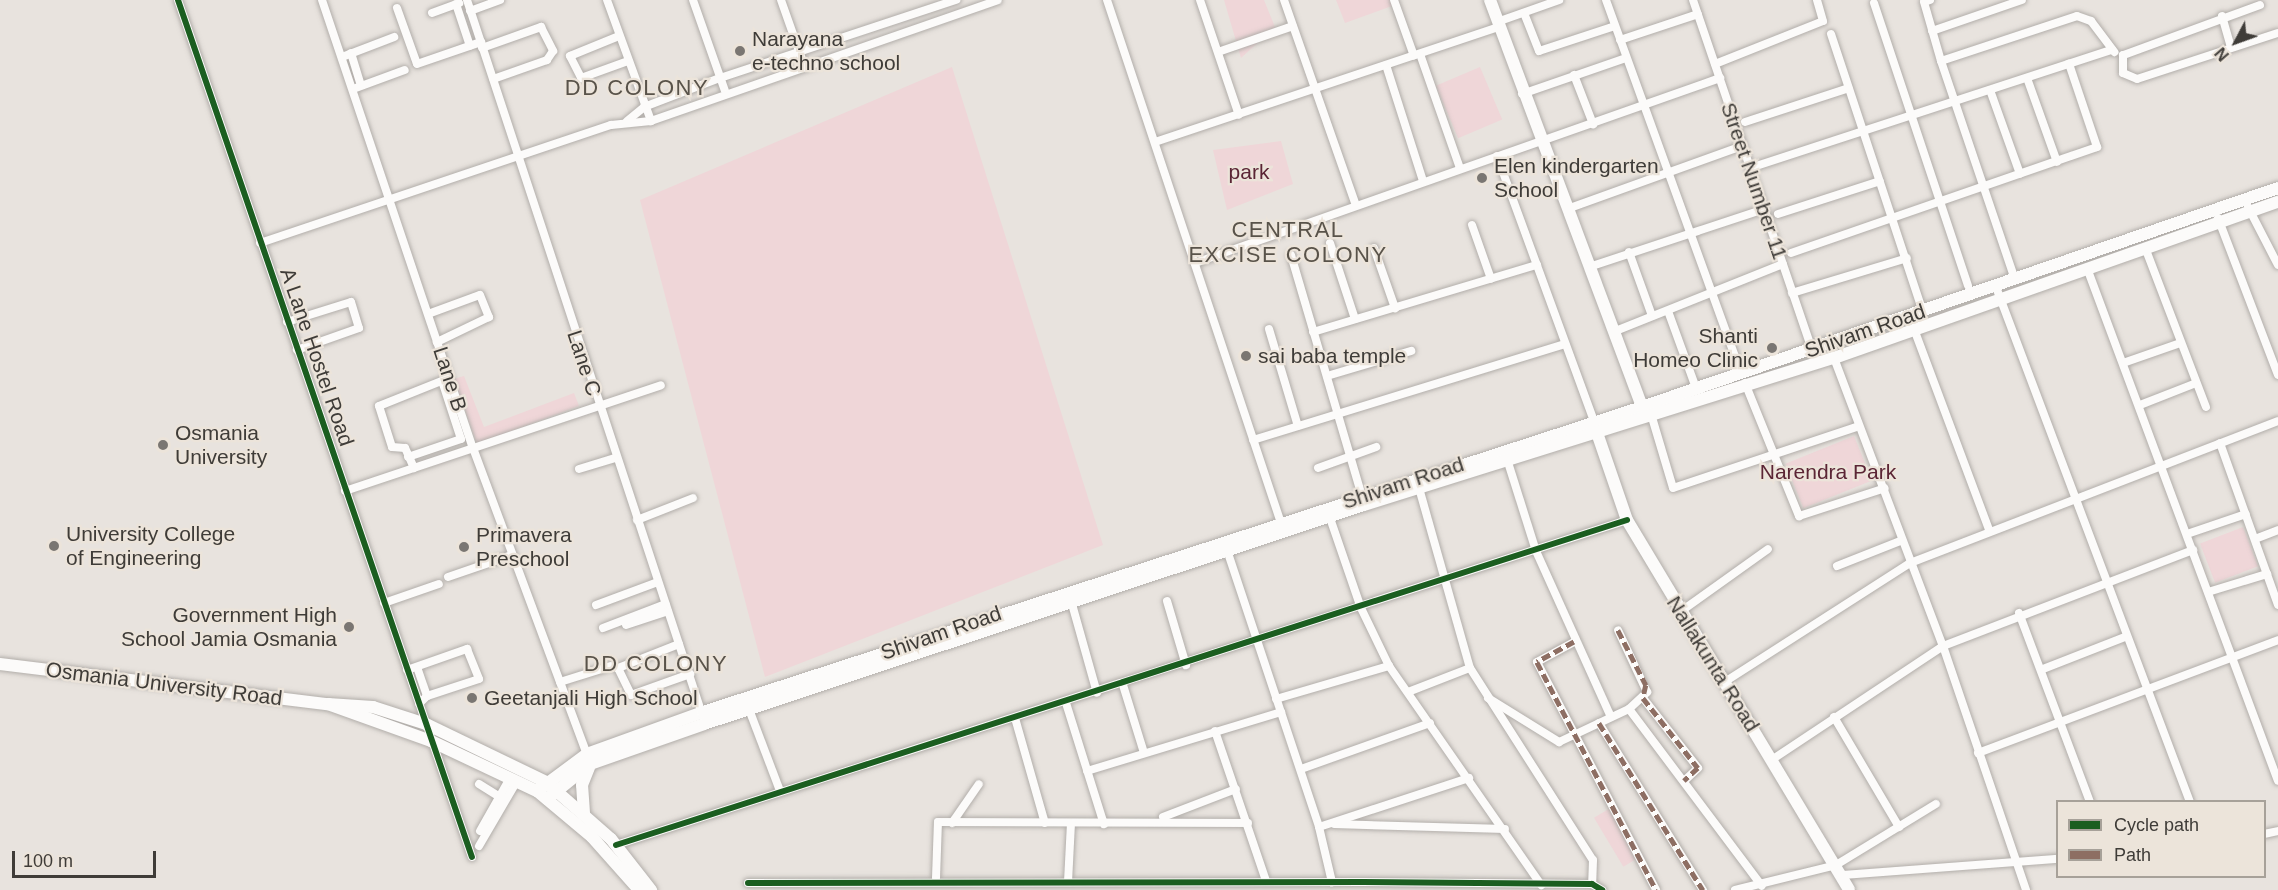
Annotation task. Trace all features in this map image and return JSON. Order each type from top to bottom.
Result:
[{"type":"main road","points":[[1490,0],[1522,94],[1612,332],[1646,411]]},
{"type":"main road","name":"Shivam Road","points":[[542,795],[546,782],[588,759],[703,718],[1286,535],[1507,459],[1609,421],[1743,378],[1812,349],[1923,312],[2087,268],[2221,226],[2278,188]]},
{"type":"main road","name":"Shivam Road","points":[[1646,411],[1696,388],[1834,358],[1914,329],[1998,293],[2015,280],[2216,213],[2278,202]]},
{"type":"main road","name":"Shivam Road","points":[[747,705],[1281,522],[1595,426]]},
{"type":"main road","name":"Nallakunta Road","points":[[1595,426],[1627,520],[1723,683],[1773,759],[1840,870],[1849,890]]},
{"type":"main road","name":"Osmania University Road","points":[[0,664],[328,704],[373,707],[426,724],[546,782],[557,790],[584,813],[651,890]]},
{"type":"main road","name":"Osmania University Road","points":[[328,704],[431,741],[514,779],[542,795],[618,853],[639,890]]},
{"type":"main road","points":[[584,813],[582,785],[588,759]]},
{"type":"main road","name":"Shivam Road","points":[[542,795],[557,790],[588,759]]},
{"type":"street","name":"A Lane Hostel Road","points":[[178,0],[472,857]]},
{"type":"street","name":"Lane B","points":[[322,0],[346,55],[357,88],[390,199],[437,342],[446,380],[588,759]]},
{"type":"street","points":[[432,13],[467,0]]},
{"type":"street","name":"Lane C","points":[[467,0],[615,458],[703,718]]},
{"type":"street","points":[[470,11],[500,0]]},
{"type":"street","points":[[607,0],[651,121]]},
{"type":"street","points":[[693,0],[725,91]]},
{"type":"street","points":[[781,0],[804,65]]},
{"type":"street","points":[[626,121],[644,106],[720,78],[956,0]]},
{"type":"street","points":[[260,243],[626,121],[651,121],[725,91],[979,3],[998,0]]},
{"type":"street","points":[[1107,0],[1286,535]]},
{"type":"street","points":[[1200,0],[1239,115]]},
{"type":"street","points":[[1284,0],[1356,203]]},
{"type":"street","points":[[1394,0],[1460,168]]},
{"type":"street","points":[[1155,142],[1417,55],[1559,0]]},
{"type":"street","points":[[1606,0],[1642,105],[1692,231],[1710,295],[1773,457],[1801,517],[1885,488]]},
{"type":"street","name":"Street Number 11","points":[[1693,0],[1816,362]]},
{"type":"street","points":[[1715,64],[1823,21],[1817,0]]},
{"type":"street","points":[[1929,0],[1924,2],[1941,61],[2015,280]]},
{"type":"street","points":[[1932,31],[2022,0]]},
{"type":"street","points":[[1874,3],[1913,113],[1968,286]]},
{"type":"street","points":[[456,4],[470,46]]},
{"type":"street","points":[[2121,58],[2223,16],[2260,5]]},
{"type":"street","points":[[397,8],[417,64],[470,46],[482,45],[542,27],[553,51],[547,60],[493,79]]},
{"type":"street","points":[[1524,13],[1539,51],[1615,26]]},
{"type":"street","points":[[1620,40],[1698,14]]},
{"type":"street","points":[[1941,61],[2081,16],[2121,58],[2123,73],[2137,79],[2231,46],[2278,33]]},
{"type":"street","points":[[2223,16],[2231,46]]},
{"type":"street","points":[[463,25],[474,21]]},
{"type":"street","points":[[1218,52],[1293,26]]},
{"type":"street","points":[[1831,34],[1923,312]]},
{"type":"street","points":[[619,36],[570,56],[581,78],[628,61]]},
{"type":"street","points":[[346,55],[394,37]]},
{"type":"street","points":[[1750,168],[2112,50]]},
{"type":"street","points":[[1522,94],[1626,58]]},
{"type":"street","points":[[1791,253],[1893,220],[2097,147],[2069,64]]},
{"type":"street","points":[[1386,65],[1423,181]]},
{"type":"street","points":[[357,88],[405,70]]},
{"type":"street","points":[[1574,75],[1593,124]]},
{"type":"street","points":[[1195,263],[1356,203],[1593,124],[1720,78]]},
{"type":"street","points":[[2027,78],[2056,162]]},
{"type":"street","points":[[1745,122],[1849,88]]},
{"type":"street","points":[[1990,90],[2020,174]]},
{"type":"street","points":[[1567,208],[1742,146]]},
{"type":"street","points":[[1497,156],[1595,426]]},
{"type":"street","points":[[1778,214],[1880,181]]},
{"type":"street","points":[[2248,208],[2278,265]]},
{"type":"street","points":[[1589,267],[1764,209]]},
{"type":"street","points":[[2216,213],[2278,375]]},
{"type":"street","points":[[1472,225],[1491,279]]},
{"type":"street","points":[[1330,243],[1355,319]]},
{"type":"street","points":[[1374,248],[1395,308]]},
{"type":"street","points":[[2146,250],[2206,407]]},
{"type":"street","points":[[1629,252],[1652,316]]},
{"type":"street","points":[[1291,255],[1362,496]]},
{"type":"street","points":[[1792,293],[1907,258]]},
{"type":"street","points":[[1612,332],[1710,295],[1783,264]]},
{"type":"street","points":[[1313,332],[1537,265]]},
{"type":"street","points":[[2087,268],[2163,464],[2231,658],[2278,781]]},
{"type":"street","points":[[1998,293],[2190,800]]},
{"type":"street","points":[[428,314],[480,295],[489,318],[437,342]]},
{"type":"street","points":[[288,322],[351,302],[359,328],[297,350]]},
{"type":"street","points":[[1668,310],[1696,388]]},
{"type":"street","points":[[1269,328],[1298,426]]},
{"type":"street","points":[[1914,329],[1989,530]]},
{"type":"street","points":[[2123,363],[2180,343]]},
{"type":"street","points":[[1253,440],[1565,344]]},
{"type":"street","points":[[1327,376],[1411,351]]},
{"type":"street","points":[[1834,358],[1885,488],[1900,541],[1943,646],[1978,753],[2019,860],[2025,890]]},
{"type":"street","points":[[408,457],[460,441],[446,380],[379,406],[392,447],[403,447],[408,457],[414,468]]},
{"type":"street","points":[[2140,405],[2196,383]]},
{"type":"street","points":[[345,491],[660,385]]},
{"type":"street","points":[[1646,411],[1673,488],[1773,457],[1859,426]]},
{"type":"street","points":[[1723,683],[1910,563],[1989,530],[2278,421]]},
{"type":"street","points":[[2220,443],[2278,605]]},
{"type":"street","points":[[1318,468],[1376,447]]},
{"type":"street","points":[[579,469],[615,458]]},
{"type":"street","points":[[1507,459],[1536,551],[1574,642],[1611,717]]},
{"type":"street","points":[[1419,488],[1449,581],[1470,668],[1593,860],[1592,884]]},
{"type":"street","points":[[637,520],[693,498]]},
{"type":"street","points":[[2187,534],[2246,514]]},
{"type":"street","points":[[1330,518],[1361,608],[1389,666],[1505,829],[1541,885]]},
{"type":"street","points":[[618,853],[780,791],[1260,642],[1627,520]]},
{"type":"street","points":[[2255,539],[2278,530]]},
{"type":"street","points":[[1837,566],[1900,541]]},
{"type":"street","points":[[1680,612],[1768,549]]},
{"type":"street","points":[[1773,759],[1943,646],[2019,613],[2193,550]]},
{"type":"street","points":[[1228,553],[1260,642],[1276,699],[1301,769],[1319,827],[1332,882]]},
{"type":"street","points":[[448,577],[512,555]]},
{"type":"street","points":[[2208,592],[2267,574]]},
{"type":"street","points":[[596,605],[658,582]]},
{"type":"street","points":[[384,603],[439,584]]},
{"type":"street","points":[[1167,601],[1186,665]]},
{"type":"street","points":[[1072,604],[1097,693]]},
{"type":"street","points":[[622,626],[667,607]]},
{"type":"street","points":[[603,628],[667,607]]},
{"type":"street","points":[[2019,613],[2063,720],[2090,800]]},
{"type":"street","points":[[1488,698],[1549,740],[1576,736],[1629,709],[1644,698],[1646,685],[1618,630]]},
{"type":"street","points":[[2043,669],[2127,636]]},
{"type":"street","points":[[1978,753],[2278,640]]},
{"type":"street","points":[[1574,642],[1537,662],[1656,890]]},
{"type":"street","points":[[679,644],[618,668],[631,695],[690,674]]},
{"type":"street","points":[[408,670],[467,649],[479,679],[427,696],[419,704]]},
{"type":"street","points":[[560,682],[611,666]]},
{"type":"street","points":[[1276,699],[1389,666]]},
{"type":"street","points":[[417,667],[427,696]]},
{"type":"street","points":[[1408,692],[1470,668]]},
{"type":"street","points":[[1123,685],[1144,753]]},
{"type":"street","points":[[1644,698],[1698,768],[1684,781]]},
{"type":"street","points":[[1066,703],[1104,824]]},
{"type":"street","points":[[747,705],[780,791]]},
{"type":"street","points":[[1629,709],[1762,885]]},
{"type":"street","points":[[1087,771],[1281,712]]},
{"type":"street","points":[[1834,717],[1899,827]]},
{"type":"street","points":[[1015,718],[1045,823]]},
{"type":"street","points":[[1301,769],[1430,723]]},
{"type":"street","points":[[1599,723],[1703,890]]},
{"type":"street","points":[[1215,731],[1266,881]]},
{"type":"street","points":[[1319,827],[1334,824],[1469,778]]},
{"type":"street","points":[[480,831],[500,797],[514,779]]},
{"type":"street","points":[[479,846],[514,779]]},
{"type":"street","points":[[479,784],[500,797]]},
{"type":"street","points":[[952,823],[979,784]]},
{"type":"street","points":[[1158,819],[1236,789]]},
{"type":"street","points":[[1840,870],[1899,827],[1936,804]]},
{"type":"street","points":[[936,878],[938,822],[1104,824],[1158,819],[1248,823]]},
{"type":"street","points":[[1068,882],[1071,823]]},
{"type":"street","points":[[1334,824],[1505,829]]},
{"type":"street","points":[[1735,890],[1840,870],[2056,859]]},
{"type":"street","points":[[748,883],[936,878],[1068,882],[1592,884],[1602,890]]},
{"type":"green space","points":[[1224,0],[1264,0],[1275,27],[1241,58]]},
{"type":"green space","points":[[1336,0],[1390,0],[1392,6],[1345,23]]},
{"type":"green space","points":[[952,67],[1103,545],[765,677],[640,200]]},
{"type":"green space","points":[[1480,67],[1502,119],[1458,138],[1436,86]]},
{"type":"green space","name":"park","points":[[1281,141],[1293,184],[1227,210],[1213,150]]},
{"type":"green space","points":[[464,376],[484,427],[574,393],[579,406],[477,444],[454,379]]},
{"type":"green space","name":"Narendra Park","points":[[1854,436],[1872,481],[1803,508],[1785,464]]},
{"type":"green space","points":[[2243,527],[2258,566],[2215,583],[2200,543]]},
{"type":"green space","points":[[1612,807],[1641,856],[1623,867],[1594,818]]},
{"type":"marked path","points":[[1618,630],[1646,685],[1643,698],[1698,768],[1684,781]]},
{"type":"marked path","points":[[1574,642],[1537,662],[1656,890]]},
{"type":"marked path","points":[[1599,723],[1703,890]]},
{"type":"cycle path","points":[[178,0],[472,857]]},
{"type":"cycle path","points":[[616,845],[1627,520]]},
{"type":"cycle path","points":[[748,883],[1363,882],[1592,884],[1602,890]]},
{"type":"place","name":"Narayana e-techno school","points":[[740,51]]},
{"type":"place","name":"Elen kindergarten School","points":[[1482,178]]},
{"type":"place","name":"Shanti Homeo Clinic","points":[[1772,348]]},
{"type":"place","name":"sai baba temple","points":[[1246,356]]},
{"type":"place","name":"Osmania University","points":[[163,445]]},
{"type":"place","name":"University College of Engineering","points":[[54,546]]},
{"type":"place","name":"Primavera Preschool","points":[[464,547]]},
{"type":"place","name":"Government High School Jamia Osmania","points":[[349,627]]},
{"type":"place","name":"Geetanjali High School","points":[[472,698]]},
{"type":"district","name":"DD COLONY","points":[[637,88]]},
{"type":"district","name":"CENTRAL EXCISE COLONY","points":[[1288,242]]},
{"type":"district","name":"DD COLONY","points":[[656,664]]}]
